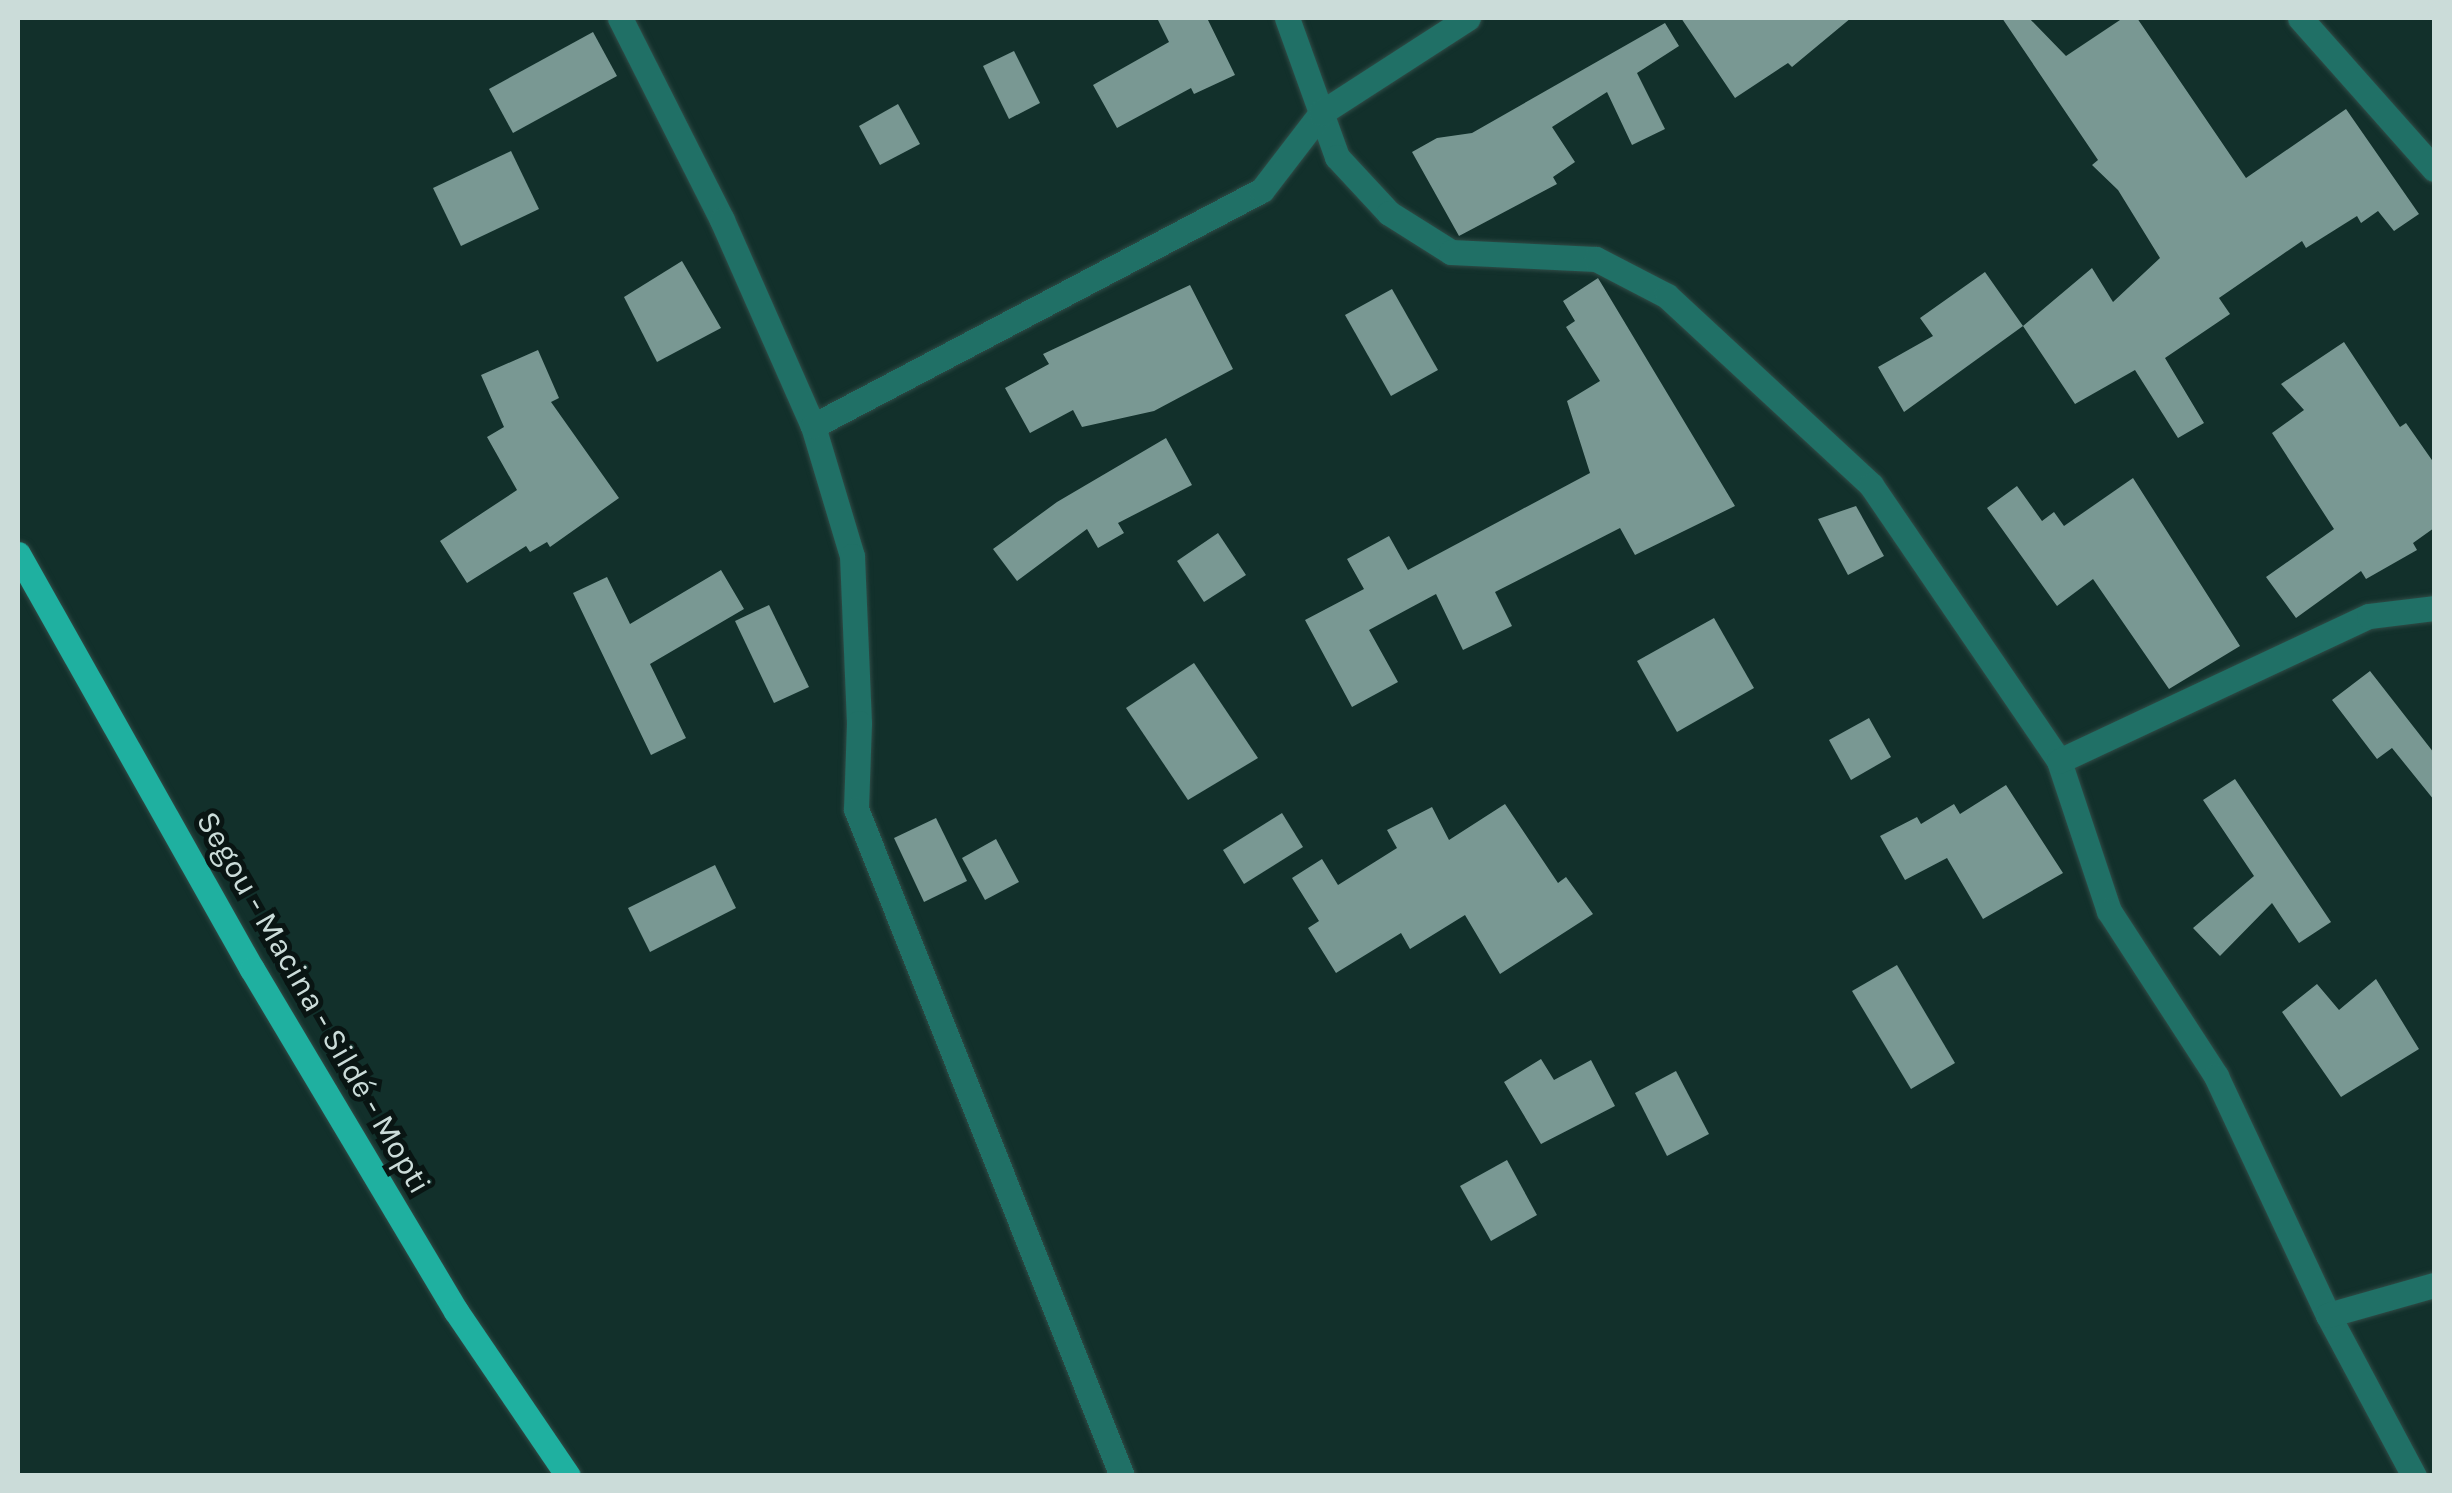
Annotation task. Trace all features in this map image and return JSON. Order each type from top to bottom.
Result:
[{"type":"main road","name":"Segou - Macina - Sildé - Mopti","points":[[18,554],[303,1055],[456,1311],[568,1476]]},
{"type":"street","points":[[620,18],[813,426],[852,556],[860,724],[856,809],[1122,1476]]},
{"type":"street","points":[[1287,18],[1338,157],[1389,213],[1451,252],[1596,259],[1666,296],[1871,485],[2059,762],[2109,912],[2216,1076],[2328,1315],[2414,1476]]},
{"type":"street","points":[[813,426],[1262,190],[1322,113],[1468,18]]},
{"type":"street","points":[[2300,18],[2434,170]]},
{"type":"street","points":[[2059,762],[2369,616],[2434,608]]},
{"type":"street","points":[[2328,1315],[2434,1284]]},
{"type":"building","points":[[1157,18],[1207,18],[1235,75],[1194,94],[1191,88],[1117,128],[1093,85],[1169,42]]},
{"type":"building","points":[[1681,18],[1851,18],[1792,67],[1788,63],[1735,98]]},
{"type":"building","points":[[2002,18],[2029,18],[2066,56],[2123,18],[2137,18],[2246,178],[2346,109],[2419,214],[2394,231],[2378,211],[2361,223],[2357,216],[2306,248],[2302,241],[2219,298],[2230,314],[2165,358],[2204,423],[2178,438],[2135,370],[2075,404],[2023,326],[2092,268],[2113,302],[2160,258],[2118,190],[2092,165],[2098,160]]},
{"type":"building","points":[[1665,23],[1679,46],[1637,73],[1665,129],[1632,145],[1607,92],[1552,127],[1575,162],[1553,177],[1557,184],[1459,236],[1412,152],[1437,138],[1472,133]]},
{"type":"building","points":[[593,32],[617,76],[513,133],[489,89]]},
{"type":"building","points":[[1014,51],[1040,103],[1009,119],[983,66]]},
{"type":"building","points":[[898,104],[920,144],[880,165],[859,126]]},
{"type":"building","points":[[511,151],[539,209],[461,246],[433,188]]},
{"type":"building","points":[[682,261],[721,328],[657,362],[624,297]]},
{"type":"building","points":[[1985,272],[2023,326],[1904,412],[1878,367],[1933,336],[1920,318]]},
{"type":"building","points":[[1598,278],[1735,506],[1635,555],[1620,528],[1495,592],[1512,626],[1463,650],[1436,594],[1369,630],[1398,682],[1352,707],[1305,620],[1364,589],[1347,559],[1389,536],[1408,570],[1590,473],[1567,401],[1600,381],[1566,327],[1575,321],[1563,301]]},
{"type":"building","points":[[1190,285],[1233,369],[1154,411],[1082,427],[1073,410],[1030,433],[1005,388],[1049,364],[1043,354]]},
{"type":"building","points":[[1392,289],[1438,370],[1391,396],[1345,315]]},
{"type":"building","points":[[2344,342],[2400,427],[2406,423],[2434,463],[2434,528],[2413,543],[2417,550],[2366,579],[2361,571],[2296,618],[2266,577],[2334,529],[2272,433],[2304,410],[2281,384]]},
{"type":"building","points":[[538,350],[559,398],[551,402],[619,498],[550,547],[547,542],[530,552],[526,546],[467,583],[440,541],[517,490],[487,437],[504,427],[481,375]]},
{"type":"building","points":[[1166,438],[1192,485],[1118,523],[1124,533],[1098,548],[1087,529],[1017,581],[993,549],[1057,502]]},
{"type":"building","points":[[2133,478],[2240,646],[2169,689],[2093,579],[2057,606],[1987,508],[2017,486],[2042,521],[2054,512],[2064,526]]},
{"type":"building","points":[[1856,506],[1884,556],[1848,575],[1818,519]]},
{"type":"building","points":[[1218,533],[1246,575],[1204,602],[1177,561]]},
{"type":"building","points":[[721,570],[744,609],[650,664],[686,738],[651,755],[573,593],[607,577],[630,624]]},
{"type":"building","points":[[769,605],[809,687],[774,703],[735,621]]},
{"type":"building","points":[[1714,618],[1754,688],[1677,732],[1637,661]]},
{"type":"building","points":[[1194,663],[1258,758],[1188,800],[1126,708]]},
{"type":"building","points":[[2370,671],[2434,753],[2434,800],[2392,748],[2377,759],[2332,700]]},
{"type":"building","points":[[1869,718],[1891,757],[1851,780],[1829,740]]},
{"type":"building","points":[[2235,779],[2331,922],[2299,943],[2272,903],[2220,956],[2193,928],[2254,876],[2203,800]]},
{"type":"building","points":[[2006,785],[2063,873],[1983,919],[1947,858],[1905,880],[1880,836],[1917,817],[1921,824],[1954,804],[1960,814]]},
{"type":"building","points":[[1505,804],[1558,883],[1566,877],[1593,914],[1500,974],[1465,915],[1410,949],[1401,933],[1336,973],[1308,928],[1319,921],[1292,878],[1322,859],[1338,885],[1397,848],[1387,830],[1432,807],[1449,840]]},
{"type":"building","points":[[1282,813],[1303,847],[1244,884],[1223,850]]},
{"type":"building","points":[[936,818],[967,881],[924,902],[894,838]]},
{"type":"building","points":[[996,839],[1019,882],[985,900],[962,858]]},
{"type":"building","points":[[715,865],[736,908],[650,952],[628,908]]},
{"type":"building","points":[[1897,965],[1955,1063],[1911,1089],[1852,991]]},
{"type":"building","points":[[2376,979],[2419,1049],[2341,1097],[2282,1012],[2317,984],[2339,1010]]},
{"type":"building","points":[[1541,1059],[1554,1080],[1591,1060],[1615,1106],[1541,1144],[1504,1082]]},
{"type":"building","points":[[1676,1071],[1709,1134],[1667,1156],[1635,1093]]},
{"type":"building","points":[[1507,1160],[1537,1215],[1491,1241],[1460,1186]]}]
